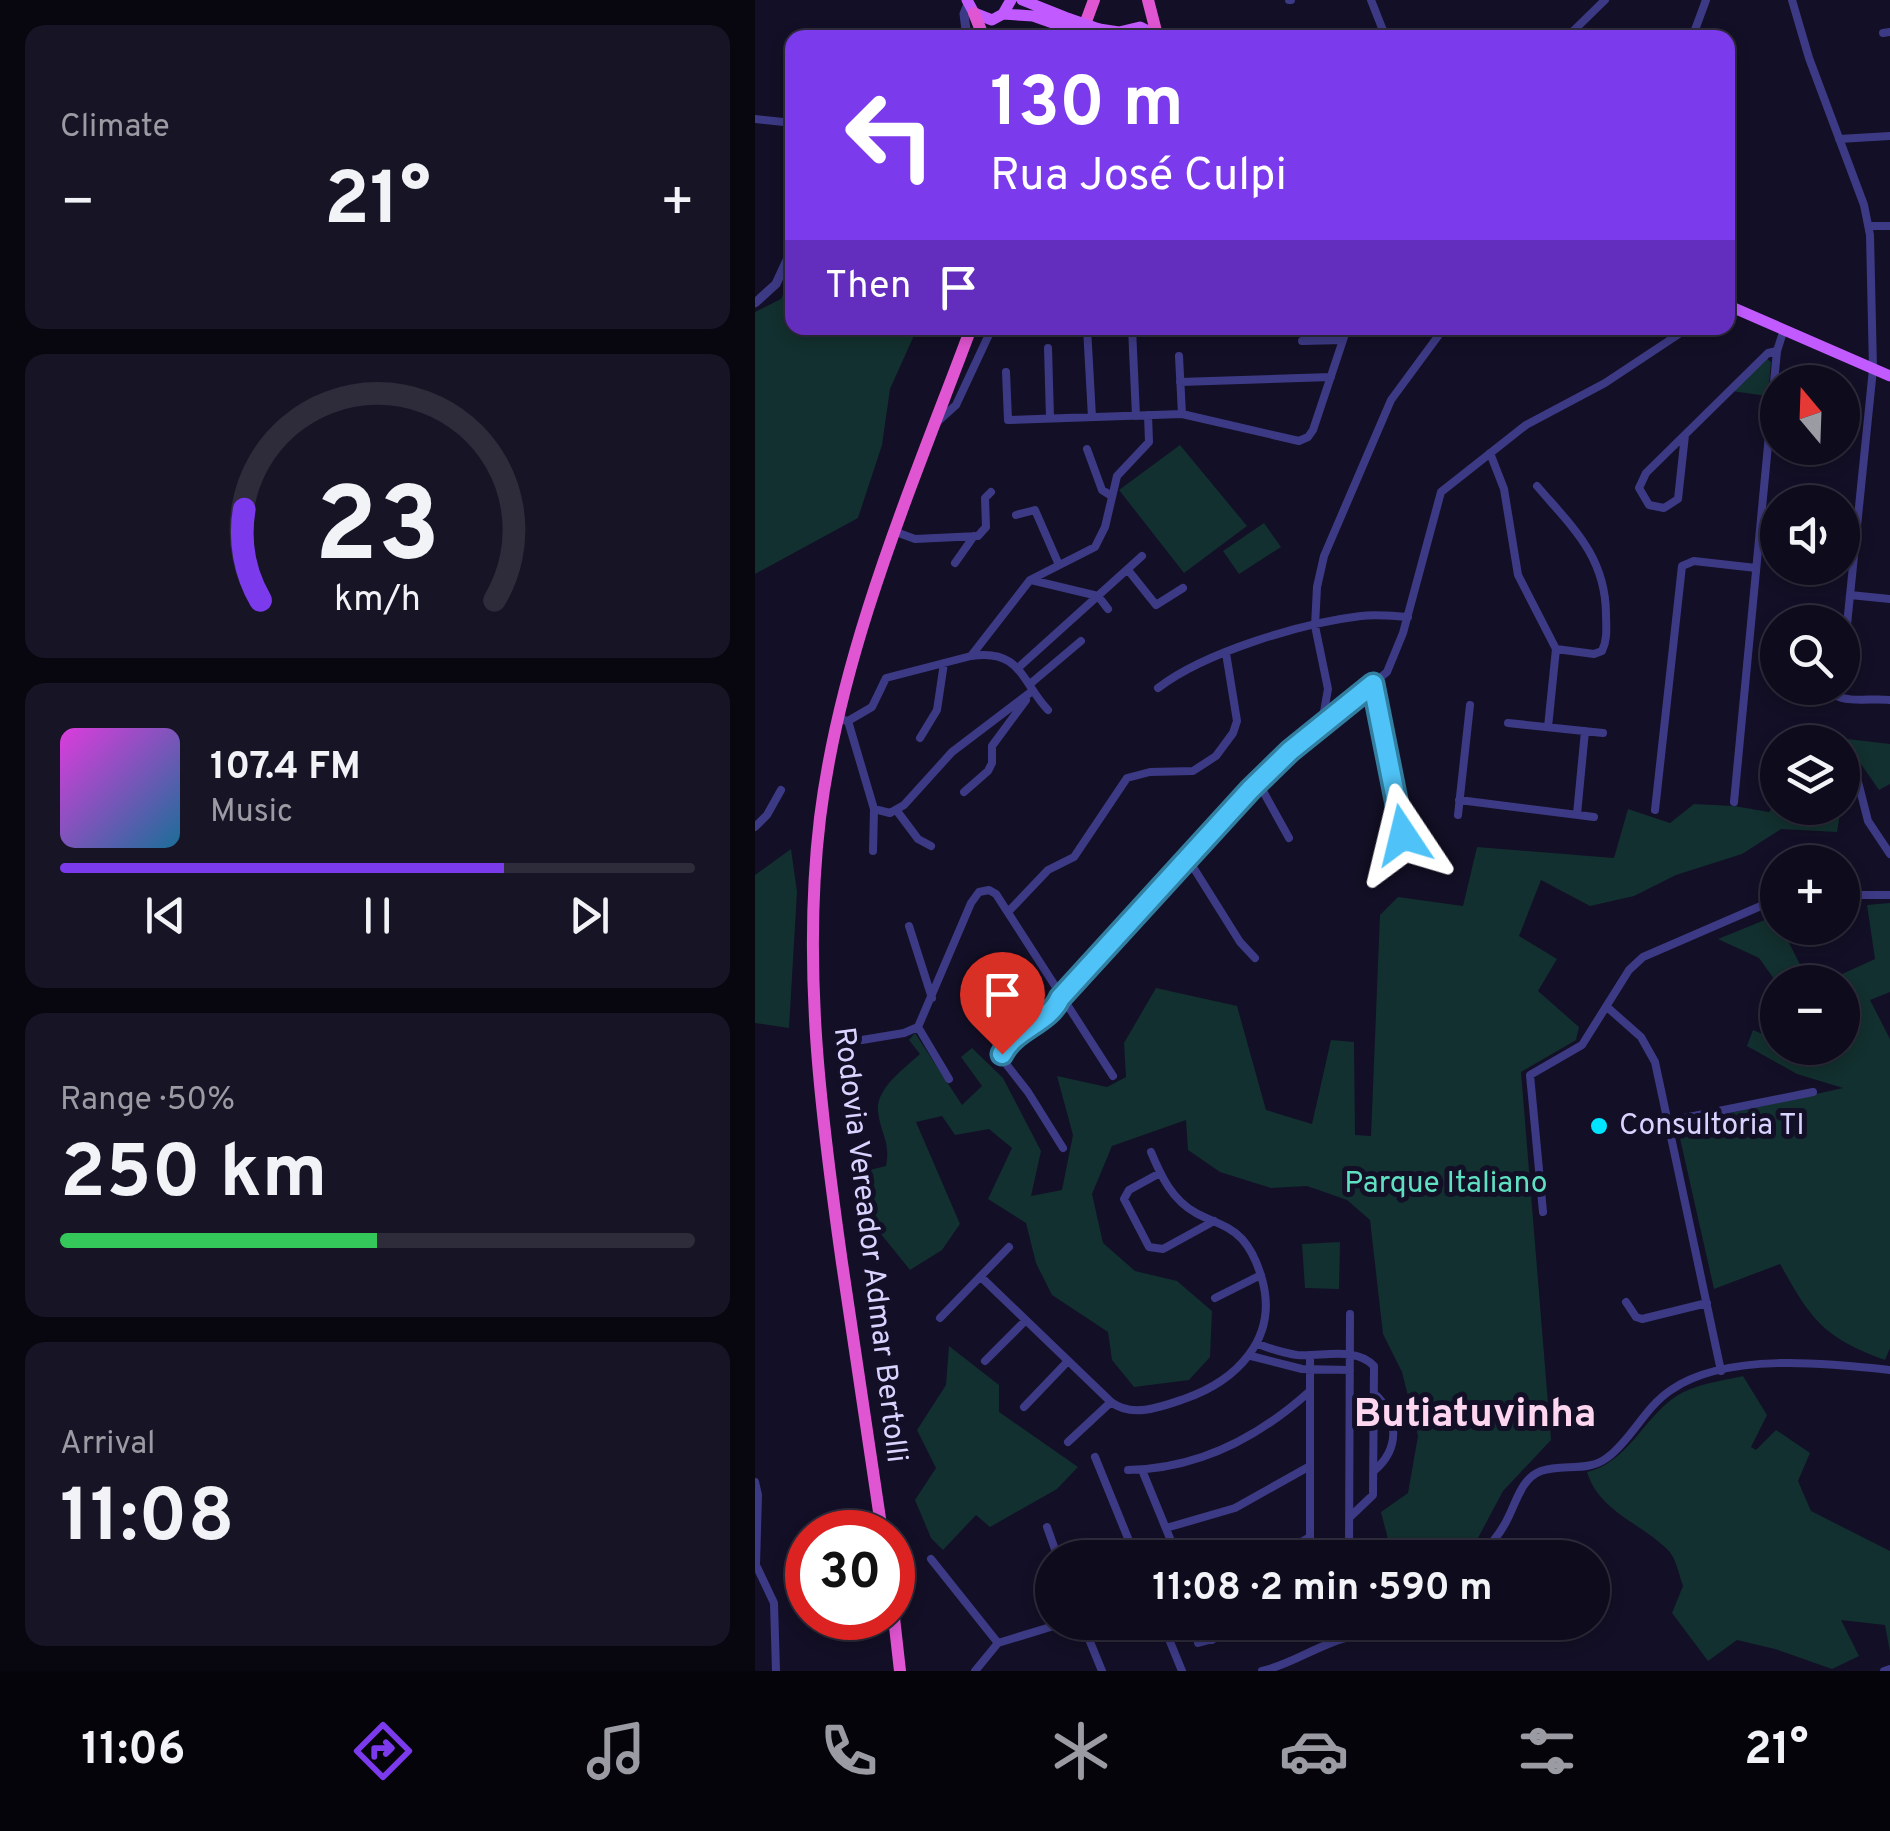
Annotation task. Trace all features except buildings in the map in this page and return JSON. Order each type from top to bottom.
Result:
[{"type":"highway","points":[[1083,30],[1094,0]]},
{"type":"highway","points":[[1148,0],[1157,30]]},
{"type":"highway","points":[[967,4],[980,30]]},
{"type":"highway","name":"Rodovia Vereador Admar Bertolli","points":[[878,1510],[828,1167],[814,1036],[813,936],[820,820],[871,603],[968,335]]},
{"type":"highway","points":[[896,1640],[900,1671]]},
{"type":"main road","points":[[1003,14],[1011,0]]},
{"type":"main road","points":[[1021,0],[1040,13],[1089,30]]},
{"type":"main road","points":[[967,4],[992,20],[1003,14],[1040,13]]},
{"type":"main road","points":[[1735,308],[1890,376]]},
{"type":"street","points":[[1371,0],[1383,30]]},
{"type":"street","points":[[1574,30],[1605,0]]},
{"type":"street","points":[[1695,30],[1706,0]]},
{"type":"street","points":[[1793,0],[1809,58],[1869,226],[1873,369],[1848,605]]},
{"type":"street","points":[[967,4],[967,30]]},
{"type":"street","points":[[755,119],[785,122]]},
{"type":"street","points":[[1839,139],[1890,136]]},
{"type":"street","points":[[1869,226],[1890,226]]},
{"type":"street","points":[[755,303],[771,292],[785,264]]},
{"type":"street","points":[[1734,802],[1777,351],[1784,329]]},
{"type":"street","points":[[935,424],[956,406],[988,335]]},
{"type":"street","points":[[1087,335],[1092,417]]},
{"type":"street","points":[[1131,335],[1135,416]]},
{"type":"street","points":[[1006,372],[1008,420],[1183,414],[1285,440],[1304,440],[1313,430],[1345,335]]},
{"type":"street","points":[[1323,723],[1328,689],[1315,626],[1321,565],[1348,493],[1391,400],[1439,335]]},
{"type":"street","points":[[1063,1148],[1028,1092],[1006,1066],[1002,1054],[1010,1041],[1055,1008],[1259,782],[1323,723],[1387,672],[1395,660],[1438,499],[1446,488],[1526,425],[1605,383],[1678,335]]},
{"type":"street","points":[[1301,341],[1343,340]]},
{"type":"street","points":[[1047,348],[1051,418]]},
{"type":"street","points":[[1685,434],[1680,494],[1675,504],[1659,509],[1649,506],[1641,495],[1640,483],[1685,434],[1768,353],[1777,351]]},
{"type":"street","points":[[1179,356],[1183,414]]},
{"type":"street","points":[[1181,382],[1331,377]]},
{"type":"street","points":[[971,656],[1030,580],[1095,547],[1105,526],[1117,476],[1149,442],[1148,415]]},
{"type":"street","points":[[1087,448],[1101,490],[1111,495]]},
{"type":"street","points":[[1488,454],[1501,481],[1518,574],[1556,648],[1548,728]]},
{"type":"street","points":[[1537,486],[1592,552],[1604,591],[1603,651],[1594,654],[1556,648]]},
{"type":"street","points":[[896,532],[915,539],[974,536],[983,532],[987,523],[985,502],[991,492]]},
{"type":"street","points":[[1015,516],[1035,510],[1059,564]]},
{"type":"street","points":[[955,563],[974,536]]},
{"type":"street","points":[[1019,667],[1142,556]]},
{"type":"street","points":[[1655,810],[1680,570],[1685,562],[1756,568]]},
{"type":"street","points":[[1128,570],[1156,605],[1183,588]]},
{"type":"street","points":[[1030,580],[1098,596],[1108,609]]},
{"type":"street","points":[[1849,595],[1890,600]]},
{"type":"street","points":[[1157,688],[1175,674],[1226,653],[1315,626],[1361,616],[1407,617]]},
{"type":"street","points":[[874,810],[885,814],[897,811],[951,752],[1081,641]]},
{"type":"street","points":[[1008,912],[1049,870],[1074,857],[1127,778],[1150,772],[1193,771],[1216,756],[1237,721],[1226,653]]},
{"type":"street","points":[[873,850],[874,810],[844,720],[871,707],[886,678],[971,656],[990,656],[1019,667],[1049,710]]},
{"type":"street","points":[[920,738],[937,710],[944,663]]},
{"type":"street","points":[[1373,684],[1403,835]]},
{"type":"street","points":[[964,792],[988,771],[992,746],[1030,688]]},
{"type":"street","points":[[1860,697],[1890,700]]},
{"type":"street","points":[[1458,816],[1471,704]]},
{"type":"street","points":[[1507,723],[1603,733]]},
{"type":"street","points":[[1577,814],[1585,732]]},
{"type":"street","points":[[1259,782],[1289,838]]},
{"type":"street","points":[[755,827],[781,790]]},
{"type":"street","points":[[1860,790],[1868,821],[1890,854]]},
{"type":"street","points":[[1459,800],[1594,816]]},
{"type":"street","points":[[897,811],[918,839],[931,846]]},
{"type":"street","points":[[1188,859],[1240,942],[1255,958]]},
{"type":"street","points":[[862,1040],[904,1034],[918,1026],[975,897],[985,890],[992,891],[1113,1076]]},
{"type":"street","points":[[1860,895],[1890,895]]},
{"type":"street","points":[[1543,1212],[1530,1075],[1577,1050],[1629,970],[1643,957],[1760,906]]},
{"type":"street","points":[[909,926],[932,998]]},
{"type":"street","points":[[1607,1008],[1651,1052],[1721,1371]]},
{"type":"street","points":[[918,1026],[949,1079]]},
{"type":"street","points":[[1669,1121],[1813,1092]]},
{"type":"street","points":[[981,1277],[1123,1410],[1184,1399],[1226,1378],[1251,1356],[1258,1344],[1266,1305],[1261,1274],[1246,1243],[1231,1229],[1184,1205],[1160,1174],[1151,1152]]},
{"type":"street","points":[[1160,1174],[1129,1190],[1124,1199],[1149,1247],[1163,1249],[1214,1221]]},
{"type":"street","points":[[940,1318],[1009,1248]]},
{"type":"street","points":[[1215,1298],[1261,1274]]},
{"type":"street","points":[[1626,1302],[1642,1319],[1707,1303]]},
{"type":"street","points":[[1349,1540],[1350,1314]]},
{"type":"street","points":[[985,1361],[1025,1320]]},
{"type":"street","points":[[1258,1344],[1283,1353],[1350,1354],[1365,1358],[1374,1366],[1375,1470],[1371,1500],[1349,1517]]},
{"type":"street","points":[[1305,1540],[1310,1537],[1311,1355]]},
{"type":"street","points":[[1251,1356],[1311,1370],[1350,1370]]},
{"type":"street","points":[[1023,1407],[1068,1361]]},
{"type":"street","points":[[1494,1540],[1530,1478],[1547,1470],[1588,1466],[1604,1460],[1671,1390],[1695,1377],[1781,1364],[1890,1370]]},
{"type":"street","points":[[1128,1470],[1183,1463],[1237,1443],[1271,1424],[1310,1391]]},
{"type":"street","points":[[1375,1470],[1389,1456],[1394,1437],[1391,1418],[1376,1395]]},
{"type":"street","points":[[1068,1442],[1111,1402]]},
{"type":"street","points":[[1095,1457],[1129,1540]]},
{"type":"street","points":[[1166,1528],[1235,1508],[1310,1466]]},
{"type":"street","points":[[1142,1470],[1171,1540]]},
{"type":"street","points":[[755,1482],[755,1564],[774,1604],[775,1671]]},
{"type":"street","points":[[1047,1527],[1052,1540]]},
{"type":"street","points":[[931,1559],[999,1643]]},
{"type":"street","points":[[975,1671],[999,1643],[1035,1632]]},
{"type":"street","points":[[1089,1640],[1101,1671]]},
{"type":"street","points":[[1169,1640],[1182,1671]]},
{"type":"street","points":[[1198,1643],[1212,1640]]},
{"type":"street","points":[[1261,1671],[1341,1640]]},
{"type":"green space","points":[[785,291],[785,335],[914,335],[890,389],[882,445],[858,518],[755,574],[755,312],[781,299]]},
{"type":"green space","points":[[1766,358],[1771,362],[1760,365],[1760,395],[1731,391]]},
{"type":"green space","points":[[1180,445],[1247,526],[1184,573],[1119,490]]},
{"type":"green space","points":[[1264,523],[1281,547],[1239,574],[1223,551]]},
{"type":"green space","points":[[1860,740],[1890,744],[1890,784],[1879,790],[1860,763]]},
{"type":"green space","name":"Parque Italiano","points":[[1694,804],[1760,810],[1760,825],[1838,825],[1837,832],[1781,829],[1742,854],[1676,875],[1634,896],[1590,906],[1541,880],[1519,936],[1557,959],[1538,991],[1579,1027],[1576,1040],[1521,1072],[1551,1440],[1503,1491],[1475,1540],[1388,1540],[1381,1512],[1408,1493],[1418,1436],[1402,1372],[1383,1334],[1370,1220],[1347,1200],[1307,1186],[1271,1188],[1220,1172],[1188,1150],[1186,1120],[1112,1146],[1092,1194],[1103,1243],[1135,1271],[1177,1281],[1212,1311],[1210,1357],[1189,1380],[1134,1387],[1112,1360],[1108,1332],[1052,1295],[1036,1263],[1026,1223],[988,1199],[1012,1148],[989,1129],[955,1135],[942,1116],[916,1122],[960,1224],[942,1250],[910,1270],[881,1234],[857,1173],[886,1166],[879,1103],[892,1080],[920,1054],[909,1040],[915,1033],[962,1105],[982,1086],[961,1057],[972,1048],[1003,1078],[1041,1151],[1031,1196],[1062,1190],[1073,1135],[1057,1076],[1107,1087],[1126,1077],[1124,1043],[1156,988],[1237,1006],[1266,1110],[1312,1124],[1331,1040],[1354,1042],[1355,1135],[1371,1136],[1380,915],[1398,897],[1463,906],[1477,847],[1614,858],[1628,809],[1670,823]]},
{"type":"green space","points":[[791,849],[797,892],[789,1028],[755,1023],[755,875]]},
{"type":"green space","points":[[1890,903],[1890,992],[1870,1000],[1890,1039],[1890,1348],[1885,1360],[1847,1343],[1821,1325],[1780,1264],[1714,1289],[1677,1125],[1843,1088],[1781,1065],[1860,1065],[1860,966],[1875,959],[1867,905]]},
{"type":"green space","points":[[1760,922],[1760,945],[1790,945],[1800,965],[1764,965],[1759,958],[1718,939]]},
{"type":"green space","points":[[1753,1030],[1760,1033],[1760,1053],[1747,1046]]},
{"type":"green space","points":[[1340,1242],[1339,1289],[1305,1288],[1302,1244]]},
{"type":"green space","points":[[949,1346],[999,1385],[999,1412],[1078,1467],[1057,1489],[990,1527],[976,1515],[943,1550],[931,1538],[915,1500],[936,1468],[917,1430],[946,1385]]},
{"type":"green space","points":[[1743,1376],[1767,1415],[1751,1447],[1756,1450],[1776,1430],[1810,1453],[1798,1481],[1811,1511],[1890,1551],[1890,1652],[1885,1625],[1841,1620],[1859,1656],[1832,1669],[1737,1640],[1708,1661],[1672,1613],[1683,1586],[1670,1552],[1610,1507],[1593,1485],[1587,1472],[1613,1460],[1675,1397],[1699,1386]]},
{"type":"place","name":"Consultoria TI","points":[[1599,1126]]},
{"type":"district","name":"Butiatuvinha","points":[[1475,1416]]},
{"type":"route","points":[[1002,1054],[1010,1041],[1055,1008],[1250,790],[1290,751],[1373,684],[1403,835]]}]
